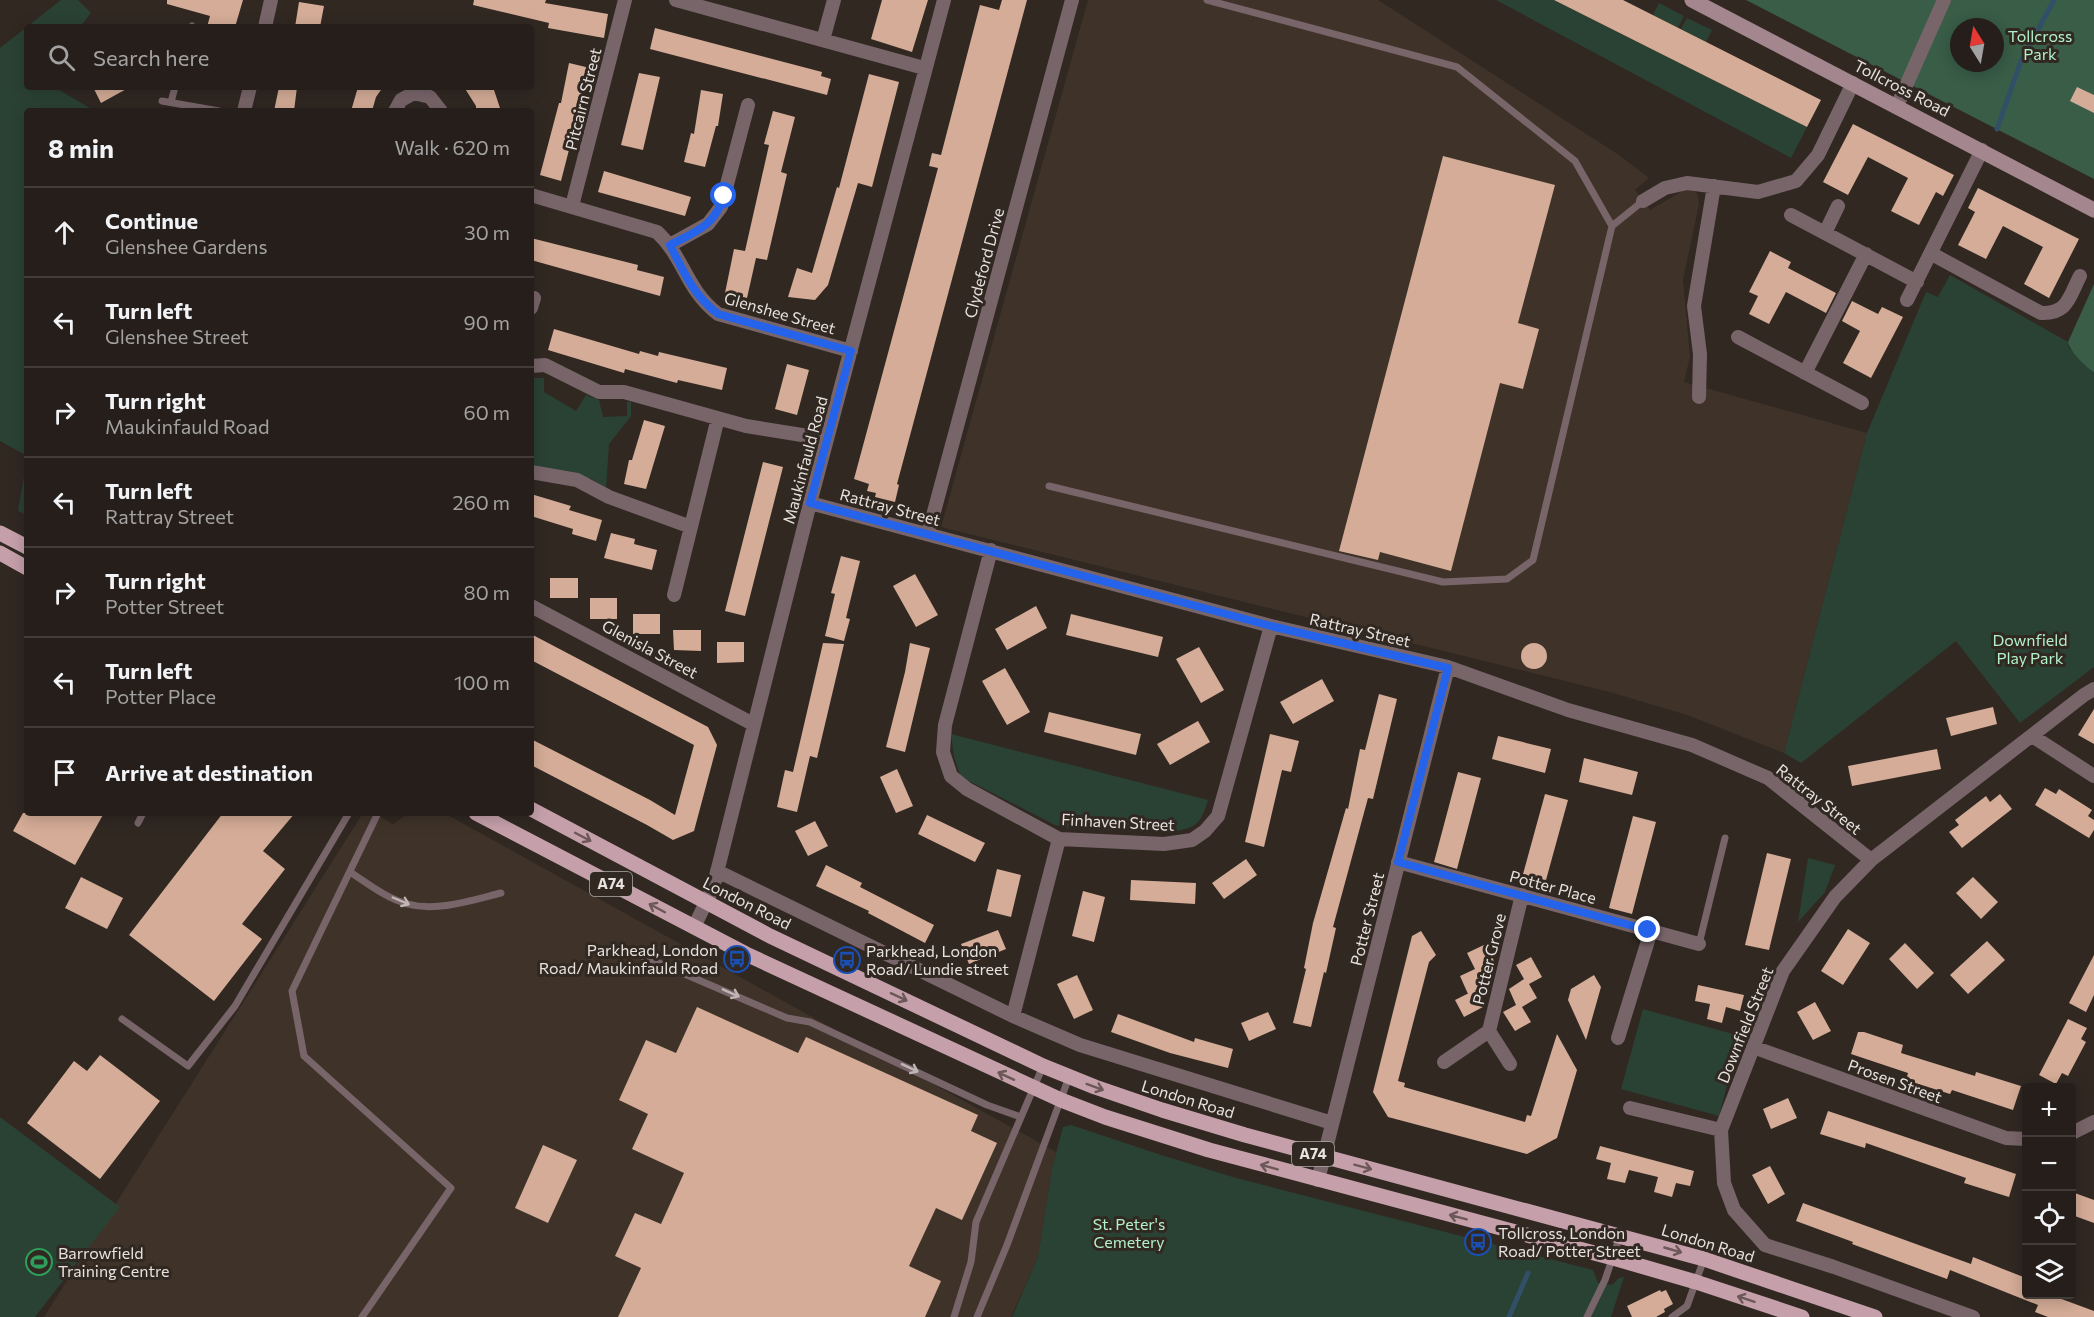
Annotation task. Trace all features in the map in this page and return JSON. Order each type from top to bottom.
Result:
[{"type":"main road","points":[[0,534],[24,546]]},
{"type":"main road","points":[[0,553],[24,566]]},
{"type":"main road","name":"London Road","points":[[534,811],[770,936],[1069,1077],[1162,1110],[1324,1157],[1704,1259],[1875,1317]]},
{"type":"main road","name":"A74","points":[[482,816],[693,927],[1061,1100],[1161,1135],[1318,1180],[1613,1258],[1696,1282],[1802,1317]]},
{"type":"street","points":[[266,24],[271,0]]},
{"type":"street","name":"Pitcairn Street","points":[[572,206],[625,0]]},
{"type":"street","points":[[676,0],[924,68]]},
{"type":"street","points":[[824,40],[834,0]]},
{"type":"street","name":"Maukinfauld Road","points":[[693,927],[713,888],[810,503],[924,68],[944,0]]},
{"type":"street","name":"Clydeford Drive","points":[[928,534],[1072,0]]},
{"type":"street","name":"Tollcross Road","points":[[1692,0],[2094,210]]},
{"type":"street","points":[[1897,106],[1944,0]]},
{"type":"street","points":[[1643,201],[1665,188],[1687,183],[1758,192],[1796,181],[1818,155],[1853,83]]},
{"type":"street","points":[[245,108],[249,90]]},
{"type":"street","points":[[397,108],[401,100],[414,93],[430,97],[439,108]]},
{"type":"street","points":[[670,245],[708,224],[721,207],[748,105]]},
{"type":"street","points":[[1907,300],[1982,150]]},
{"type":"street","points":[[1699,397],[1700,354],[1694,306],[1714,186]]},
{"type":"street","name":"Glenshee Street","points":[[534,196],[657,232],[670,245],[696,294],[718,314],[851,351]]},
{"type":"street","points":[[1825,233],[1838,206]]},
{"type":"street","points":[[1791,216],[1917,282]]},
{"type":"street","points":[[1805,373],[1866,254]]},
{"type":"street","points":[[1932,254],[2041,313],[2055,314],[2064,307],[2080,276]]},
{"type":"street","points":[[1738,337],[1862,403]]},
{"type":"street","points":[[534,366],[545,365],[599,392],[624,392],[746,426],[827,439]]},
{"type":"street","points":[[674,595],[718,418]]},
{"type":"street","points":[[534,473],[577,480],[609,497],[691,527]]},
{"type":"street","name":"Rattray Street","points":[[810,503],[1271,626],[1448,668],[1568,710],[1692,745],[1768,778],[1871,860]]},
{"type":"street","name":"Finhaven Street","points":[[991,550],[945,725],[943,752],[951,776],[967,789],[1059,839],[1164,844],[1192,840],[1205,831],[1218,816],[1271,626]]},
{"type":"street","name":"Glenisla Street","points":[[534,608],[753,724]]},
{"type":"street","name":"Potter Street","points":[[1318,1180],[1448,668]]},
{"type":"street","name":"Downfield Street","points":[[1766,1245],[1734,1210],[1724,1183],[1721,1130],[1783,971],[1834,897],[1871,860],[2094,689]]},
{"type":"street","points":[[2032,736],[2094,776]]},
{"type":"street","points":[[1013,1016],[1059,839]]},
{"type":"street","name":"Potter Place","points":[[1398,862],[1699,944]]},
{"type":"street","points":[[717,871],[1013,1016],[1080,1046],[1332,1124]]},
{"type":"street","name":"Potter Grove","points":[[1444,1062],[1489,1031],[1522,895]]},
{"type":"street","points":[[1618,1038],[1651,931]]},
{"type":"street","name":"Potter Grove","points":[[1489,1031],[1510,1064]]},
{"type":"street","name":"Prosen Street","points":[[1753,1047],[2006,1138],[2022,1139]]},
{"type":"street","points":[[1630,1108],[1721,1130]]},
{"type":"street","points":[[2076,1131],[2094,1122]]},
{"type":"street","name":"London Road","points":[[1766,1245],[1844,1270],[1973,1317]]},
{"type":"lane","points":[[1207,0],[1457,67],[1575,161],[1612,226]]},
{"type":"lane","points":[[171,102],[174,90]]},
{"type":"lane","points":[[162,101],[203,108]]},
{"type":"lane","points":[[1049,486],[1443,582],[1506,579],[1533,560],[1612,226],[1643,201]]},
{"type":"lane","points":[[138,823],[141,816]]},
{"type":"lane","points":[[122,1019],[188,1066],[235,1006],[347,816]]},
{"type":"lane","points":[[362,1317],[451,1188],[304,1056],[292,991],[377,816]]},
{"type":"lane","points":[[1699,944],[1725,838]]},
{"type":"lane","points":[[350,872],[406,904],[441,906],[501,893]]},
{"type":"lane","points":[[638,954],[787,1018],[810,1022],[987,1105],[1021,1117]]},
{"type":"lane","points":[[954,1317],[971,1262],[976,1222],[1043,1066]]},
{"type":"lane","points":[[977,1317],[1007,1245],[1069,1077]]},
{"type":"lane","points":[[1587,1317],[1613,1258],[1620,1235]]},
{"type":"lane","points":[[1672,1317],[1687,1306],[1704,1259]]},
{"type":"shaded area","points":[[1088,0],[1378,0],[1619,155],[1649,178],[1635,190],[1650,210],[1684,190],[1693,190],[1698,195],[1699,204],[1683,280],[1690,357],[1684,382],[1867,433],[1784,753],[1687,715],[1610,692],[941,527]]},
{"type":"shaded area","points":[[361,816],[380,816],[393,824],[405,816],[449,816],[1056,1152],[1038,1257],[1011,1317],[44,1317]]},
{"type":"green space","points":[[61,0],[78,0],[91,13],[82,24],[30,24]]},
{"type":"green space","points":[[1496,0],[1554,0],[1807,127],[1791,158]]},
{"type":"green space","name":"Tollcross Park","points":[[1746,0],[2094,0],[2094,179]]},
{"type":"green space","points":[[1659,3],[1684,16],[1678,28],[1653,15]]},
{"type":"green space","points":[[1687,18],[1712,30],[1706,42],[1681,29]]},
{"type":"green space","points":[[24,29],[24,90],[59,90],[90,108],[24,108],[24,454],[0,441],[0,48]]},
{"type":"green space","name":"Downfield Play Park","points":[[1950,275],[2068,342],[2069,348],[2094,372],[2094,667],[2020,723],[1956,641],[1801,763],[1784,753],[1867,433],[1926,292],[1938,297]]},
{"type":"green space","points":[[2094,284],[2094,372],[2079,359],[2068,342]]},
{"type":"green space","points":[[534,378],[544,378],[544,392],[576,411],[586,395],[599,400],[603,417],[627,416],[627,402],[631,402],[631,416],[609,444],[606,489],[592,479],[534,469]]},
{"type":"green space","points":[[24,476],[24,514],[18,511]]},
{"type":"green space","points":[[951,734],[1208,800],[1197,823],[1182,830],[1074,829],[1055,825],[961,777],[954,757]]},
{"type":"green space","points":[[1808,858],[1835,865],[1825,892],[1798,922]]},
{"type":"green space","points":[[1643,1009],[1740,1036],[1719,1116],[1621,1089]]},
{"type":"green space","name":"Barrowfield Training Centre","points":[[0,1117],[120,1207],[35,1317],[0,1317]]},
{"type":"green space","name":"St. Peter's Cemetery","points":[[1071,1125],[1236,1178],[1593,1270],[1598,1283],[1612,1285],[1619,1278],[1624,1277],[1611,1317],[1012,1317],[1038,1257],[1052,1168],[1063,1127]]},
{"type":"building","points":[[167,0],[243,0],[236,24],[208,24],[210,16],[167,4]]},
{"type":"building","points":[[474,0],[546,0],[545,3],[608,14],[604,38],[548,28],[549,23],[473,5]]},
{"type":"building","points":[[882,0],[928,0],[912,52],[871,39]]},
{"type":"building","points":[[1002,0],[1027,0],[897,484],[899,485],[895,502],[875,497],[876,493],[867,491],[869,484],[854,479],[938,168],[929,166],[932,153],[941,155],[980,5],[999,10]]},
{"type":"building","points":[[1554,0],[1623,0],[1821,100],[1807,127]]},
{"type":"building","points":[[299,2],[324,6],[321,24],[295,24]]},
{"type":"building","points":[[655,28],[822,72],[821,76],[831,79],[827,95],[650,49]]},
{"type":"building","points":[[569,63],[590,68],[561,181],[540,175],[559,103],[561,103]]},
{"type":"building","points":[[639,73],[660,77],[643,150],[621,145]]},
{"type":"building","points":[[869,74],[899,82],[872,187],[858,183],[828,285],[815,300],[788,297],[797,268],[812,273],[837,187],[839,188]]},
{"type":"building","points":[[2077,87],[2094,95],[2094,113],[2070,101]]},
{"type":"building","points":[[94,90],[125,90],[101,103]]},
{"type":"building","points":[[278,90],[297,90],[294,108],[275,108]]},
{"type":"building","points":[[357,90],[381,90],[373,108],[352,108]]},
{"type":"building","points":[[466,90],[494,90],[500,108],[476,108]]},
{"type":"building","points":[[701,90],[723,94],[718,126],[716,126],[705,167],[684,162],[691,133],[694,134]]},
{"type":"building","points":[[773,111],[795,117],[781,172],[787,174],[767,260],[756,258],[747,298],[725,293],[734,249],[745,251],[769,145],[764,144]]},
{"type":"building","points":[[1853,124],[1954,175],[1943,196],[1936,192],[1919,225],[1891,211],[1908,178],[1868,157],[1848,195],[1823,182]]},
{"type":"building","points":[[1443,156],[1555,185],[1518,323],[1539,329],[1523,389],[1500,383],[1451,571],[1380,552],[1378,560],[1339,551]]},
{"type":"building","points":[[604,171],[691,197],[685,216],[598,192]]},
{"type":"building","points":[[1978,188],[2079,239],[2049,298],[2024,284],[2043,247],[2003,226],[1986,259],[1958,245],[1975,212],[1968,208]]},
{"type":"building","points":[[534,239],[638,265],[637,270],[664,277],[660,296],[534,261]]},
{"type":"building","points":[[1770,251],[1791,262],[1788,268],[1836,293],[1826,313],[1786,292],[1769,324],[1749,314],[1758,296],[1749,292]]},
{"type":"building","points":[[1852,301],[1878,314],[1882,307],[1903,317],[1871,378],[1843,363],[1860,331],[1842,321]]},
{"type":"building","points":[[554,329],[639,354],[640,351],[658,356],[659,352],[727,368],[722,390],[678,380],[677,383],[625,369],[624,373],[548,350]]},
{"type":"building","points":[[787,364],[809,370],[797,415],[775,409]]},
{"type":"building","points":[[644,420],[665,426],[646,489],[624,484],[629,460],[632,460]]},
{"type":"building","points":[[763,462],[783,467],[745,616],[725,611]]},
{"type":"building","points":[[534,495],[571,506],[569,510],[602,520],[596,541],[572,534],[573,529],[534,517]]},
{"type":"building","points":[[611,533],[635,539],[634,544],[657,550],[652,570],[604,558]]},
{"type":"building","points":[[841,556],[860,561],[846,618],[850,619],[844,641],[825,636],[835,594],[831,593]]},
{"type":"building","points":[[915,574],[938,615],[916,627],[893,586]]},
{"type":"building","points":[[550,578],[578,578],[578,598],[550,598]]},
{"type":"building","points":[[590,598],[617,598],[617,619],[590,619]]},
{"type":"building","points":[[1036,606],[1047,628],[1007,650],[995,629]]},
{"type":"building","points":[[633,614],[660,614],[660,634],[633,634]]},
{"type":"building","points":[[1071,614],[1163,637],[1158,657],[1066,635]]},
{"type":"building","points":[[673,630],[701,630],[701,651],[674,650]]},
{"type":"building","points":[[534,636],[708,727],[717,745],[694,831],[673,840],[534,767],[534,741],[675,815],[694,745],[534,662]]},
{"type":"building","points":[[717,642],[744,642],[744,662],[717,663]]},
{"type":"building","points":[[823,643],[844,644],[817,758],[810,756],[797,812],[777,807],[785,770],[793,772]]},
{"type":"building","points":[[910,643],[930,648],[905,752],[886,747]]},
{"type":"building","points":[[1534,643],[1543,647],[1547,656],[1543,665],[1534,669],[1525,665],[1521,656],[1525,647]]},
{"type":"building","points":[[1199,647],[1224,690],[1201,703],[1176,659]]},
{"type":"building","points":[[1005,668],[1030,712],[1007,725],[982,681]]},
{"type":"building","points":[[1322,679],[1334,701],[1293,724],[1280,702]]},
{"type":"building","points":[[1379,694],[1397,699],[1373,799],[1368,798],[1333,927],[1336,928],[1311,1027],[1293,1023],[1306,969],[1304,968],[1313,923],[1346,808],[1348,809],[1360,749],[1365,750]]},
{"type":"building","points":[[1993,707],[1997,724],[1951,736],[1946,718]]},
{"type":"building","points":[[2094,709],[2094,744],[2078,735]]},
{"type":"building","points":[[1049,712],[1141,734],[1136,755],[1044,732]]},
{"type":"building","points":[[1198,721],[1210,742],[1170,765],[1157,744]]},
{"type":"building","points":[[1270,734],[1299,741],[1291,772],[1282,770],[1264,847],[1245,842]]},
{"type":"building","points":[[1498,736],[1551,749],[1545,773],[1492,759]]},
{"type":"building","points":[[1937,749],[1941,769],[1852,786],[1848,766]]},
{"type":"building","points":[[1584,758],[1638,772],[1632,795],[1579,782]]},
{"type":"building","points":[[897,769],[913,806],[896,813],[880,777]]},
{"type":"building","points":[[1458,772],[1481,778],[1457,869],[1434,862]]},
{"type":"building","points":[[2045,788],[2056,794],[2059,789],[2092,810],[2088,816],[2094,820],[2094,830],[2089,838],[2035,805]]},
{"type":"building","points":[[1545,794],[1568,800],[1543,891],[1520,885]]},
{"type":"building","points":[[2000,794],[2012,809],[1962,848],[1949,832],[1959,825],[1955,820],[1986,796],[1990,802]]},
{"type":"building","points":[[23,813],[24,816],[102,816],[75,865],[13,831]]},
{"type":"building","points":[[927,815],[985,843],[975,862],[918,834]]},
{"type":"building","points":[[221,816],[292,816],[263,851],[285,869],[242,924],[262,939],[214,1001],[129,935]]},
{"type":"building","points":[[1633,816],[1656,822],[1632,914],[1609,908]]},
{"type":"building","points":[[815,821],[828,846],[808,856],[795,831]]},
{"type":"building","points":[[1767,853],[1791,859],[1769,950],[1745,945]]},
{"type":"building","points":[[1246,859],[1257,875],[1224,899],[1212,883]]},
{"type":"building","points":[[826,865],[862,883],[860,887],[934,925],[925,943],[868,913],[869,911],[816,886]]},
{"type":"building","points":[[997,869],[1021,875],[1011,917],[987,911]]},
{"type":"building","points":[[81,877],[123,898],[107,929],[65,908]]},
{"type":"building","points":[[1973,877],[1998,902],[1981,919],[1956,893]]},
{"type":"building","points":[[1131,880],[1196,883],[1195,904],[1130,900]]},
{"type":"building","points":[[1083,891],[1105,897],[1094,942],[1072,936]]},
{"type":"building","points":[[1848,929],[1870,943],[1843,985],[1821,971]]},
{"type":"building","points":[[998,930],[1006,949],[969,964],[961,944]]},
{"type":"building","points":[[1421,931],[1436,955],[1429,962],[1398,1081],[1405,1083],[1404,1087],[1525,1122],[1527,1115],[1531,1116],[1557,1034],[1577,1070],[1557,1138],[1527,1154],[1388,1117],[1373,1092],[1412,936]]},
{"type":"building","points":[[1987,941],[2005,960],[1968,994],[1950,975]]},
{"type":"building","points":[[1905,943],[1934,973],[1917,989],[1889,959]]},
{"type":"building","points":[[1486,944],[1494,961],[1481,968],[1489,984],[1468,994],[1460,976],[1475,969],[1467,953]]},
{"type":"building","points":[[2094,955],[2094,995],[2086,1012],[2069,1003]]},
{"type":"building","points":[[1531,957],[1542,977],[1529,984],[1537,998],[1522,1007],[1531,1022],[1515,1031],[1503,1012],[1516,1005],[1509,989],[1524,979],[1516,965]]},
{"type":"building","points":[[1077,975],[1093,1010],[1074,1019],[1057,984]]},
{"type":"building","points":[[1594,975],[1601,987],[1586,1040],[1568,1000],[1571,989]]},
{"type":"building","points":[[1698,985],[1744,995],[1740,1011],[1726,1007],[1722,1023],[1707,1019],[1710,1004],[1695,1001]]},
{"type":"building","points":[[1475,990],[1483,1007],[1464,1017],[1455,1000]]},
{"type":"building","points":[[1815,1002],[1831,1031],[1813,1040],[1797,1012]]},
{"type":"building","points":[[697,1007],[798,1053],[806,1037],[978,1115],[971,1131],[997,1143],[962,1220],[936,1208],[909,1266],[941,1281],[925,1317],[618,1317],[641,1268],[615,1256],[635,1213],[661,1224],[684,1173],[632,1149],[648,1114],[619,1100],[646,1040],[676,1053]]},
{"type":"building","points":[[1268,1012],[1276,1029],[1249,1041],[1241,1023]]},
{"type":"building","points":[[1118,1014],[1194,1042],[1195,1038],[1233,1049],[1228,1068],[1170,1053],[1111,1032]]},
{"type":"building","points":[[2068,1019],[2087,1028],[2081,1039],[2086,1042],[2068,1076],[2062,1073],[2057,1083],[2054,1083],[2039,1075]]},
{"type":"building","points":[[1858,1032],[1903,1045],[1901,1053],[1975,1076],[1976,1072],[2021,1086],[2013,1110],[1952,1090],[1950,1094],[1906,1080],[1908,1073],[1851,1054]]},
{"type":"building","points":[[100,1055],[160,1101],[100,1179],[27,1123],[74,1061],[87,1071]]},
{"type":"building","points":[[1788,1098],[1797,1118],[1771,1129],[1763,1109]]},
{"type":"building","points":[[1828,1111],[2016,1174],[2009,1197],[1964,1183],[1966,1178],[1866,1143],[1865,1148],[1820,1134]]},
{"type":"building","points":[[543,1145],[577,1160],[548,1223],[515,1208]]},
{"type":"building","points":[[1600,1146],[1694,1171],[1690,1186],[1676,1183],[1672,1197],[1654,1192],[1658,1177],[1629,1170],[1625,1183],[1607,1179],[1611,1163],[1596,1159]]},
{"type":"building","points":[[1770,1166],[1785,1194],[1768,1204],[1752,1175]]},
{"type":"building","points":[[2076,1193],[2094,1200],[2094,1223],[2076,1216]]},
{"type":"building","points":[[1803,1203],[1971,1264],[1973,1257],[2022,1276],[2022,1299],[1950,1270],[1947,1279],[1796,1221]]},
{"type":"building","points":[[1660,1290],[1661,1292],[1666,1290],[1673,1304],[1664,1309],[1665,1312],[1656,1317],[1632,1317],[1627,1306]]},
{"type":"building","points":[[2023,1299],[2062,1299],[2094,1311],[2094,1317],[2048,1317],[2035,1312],[2038,1305]]},
{"type":"waterway","points":[[1997,129],[2021,61],[2054,0]]},
{"type":"waterway","points":[[1509,1317],[1528,1273]]},
{"type":"place","name":"Parkhead, London Road/ Maukinfauld Road","points":[[737,959]]},
{"type":"place","name":"Parkhead, London Road/ Lundie street","points":[[847,960]]},
{"type":"place","name":"Tollcross, London Road/ Potter Street","points":[[1478,1242]]},
{"type":"place","name":"Barrowfield Training Centre","points":[[39,1262]]},
{"type":"route","points":[[724,196],[721,207],[708,224],[670,245],[696,294],[718,314],[851,351],[810,503],[1271,626],[1448,668],[1398,862],[1648,930]]}]
